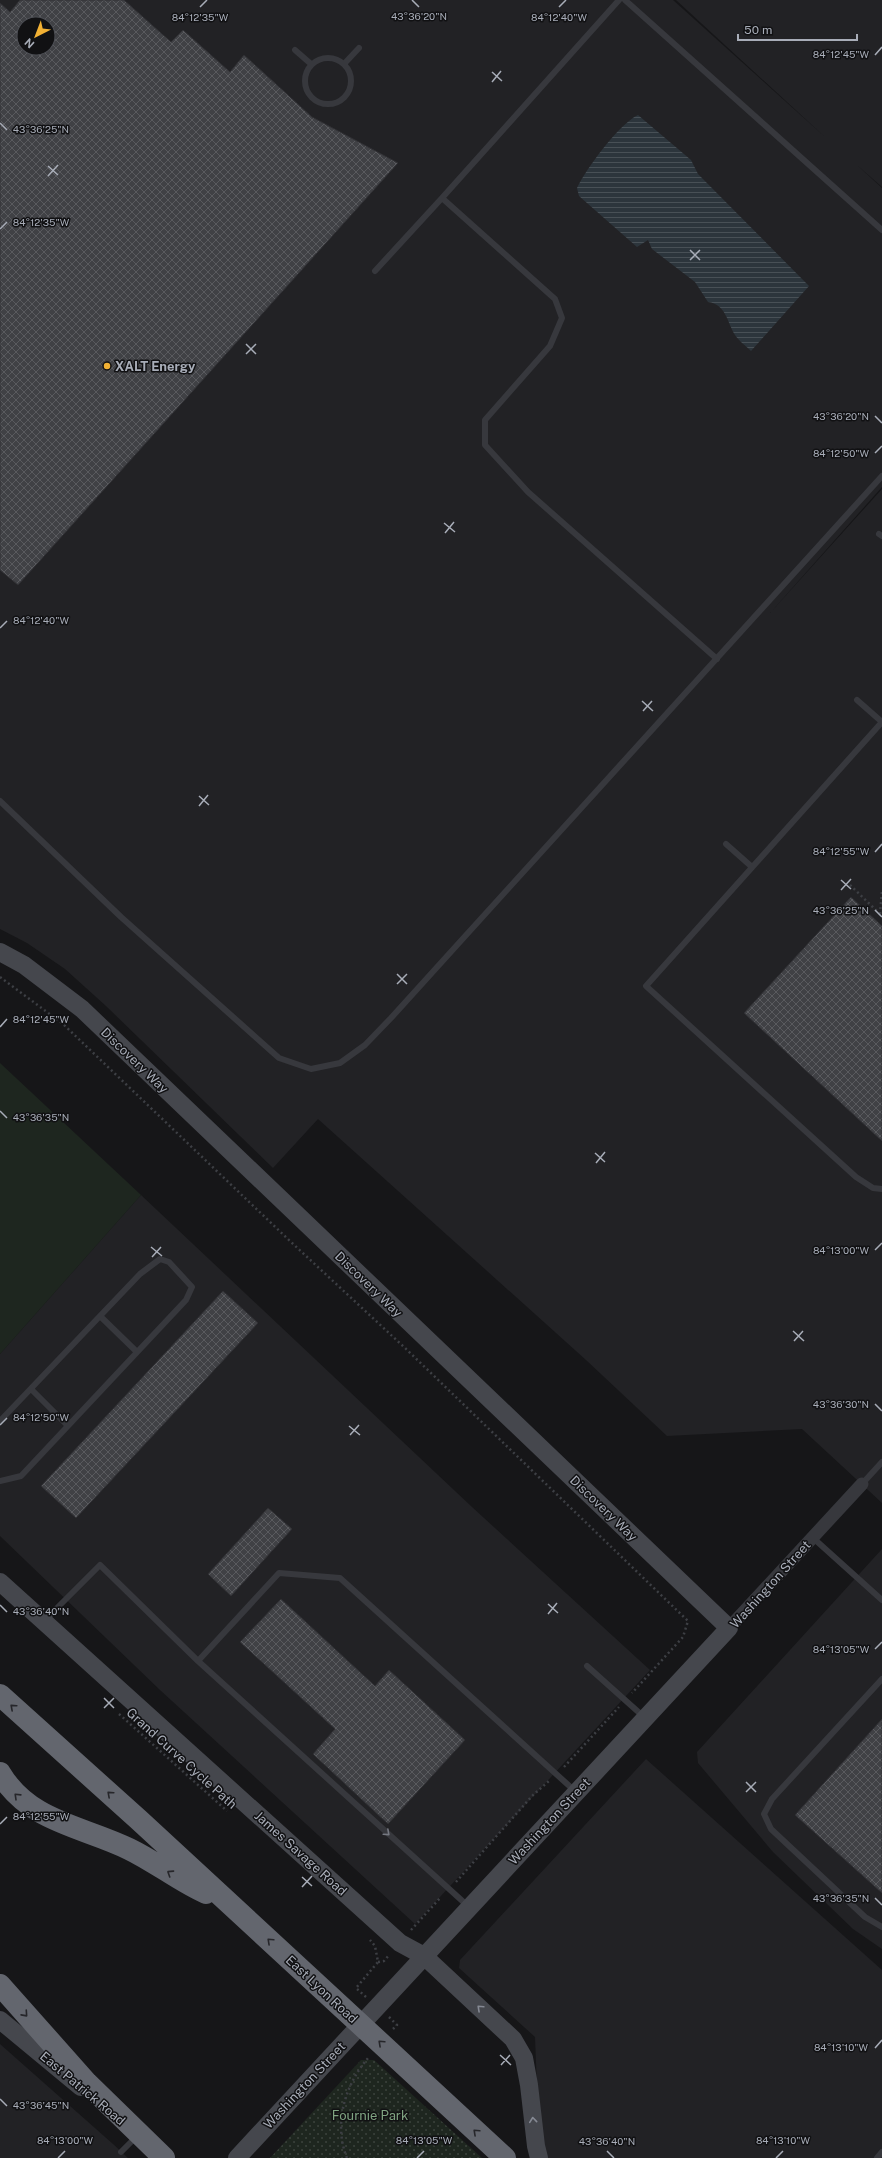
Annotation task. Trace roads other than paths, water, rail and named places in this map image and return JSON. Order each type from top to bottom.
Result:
[{"type":"highway","name":"East Lyon Road","points":[[0,1695],[139,1820],[505,2158]]},
{"type":"highway","points":[[0,1773],[14,1793],[41,1813],[126,1848],[190,1885],[229,1904]]},
{"type":"highway","points":[[0,1985],[88,2083],[139,2135]]},
{"type":"highway","name":"East Patrick Road","points":[[139,2135],[164,2158]]},
{"type":"street","name":"Discovery Way","points":[[0,952],[24,965],[82,1009],[730,1628]]},
{"type":"street","name":"Washington Street","points":[[237,2158],[862,1484]]},
{"type":"street","name":"James Savage Road","points":[[0,1582],[400,1943],[424,1956],[513,2039],[524,2058],[539,2158]]},
{"type":"street","name":"East Patrick Road","points":[[0,2020],[139,2135]]},
{"type":"lane","points":[[375,271],[618,0]]},
{"type":"lane","points":[[625,0],[882,230]]},
{"type":"lane","points":[[344,64],[359,48]]},
{"type":"lane","points":[[295,50],[311,64]]},
{"type":"lane","points":[[331,58],[344,64],[351,77],[349,92],[339,102],[324,104],[311,98],[304,85],[307,70],[311,64],[317,60],[331,58]]},
{"type":"lane","points":[[442,198],[556,299],[562,318],[550,346],[485,420],[485,445],[528,492],[717,659]]},
{"type":"lane","points":[[0,801],[121,917],[279,1058],[311,1068],[340,1063],[365,1045],[391,1018],[882,476]]},
{"type":"lane","points":[[857,700],[882,722],[646,986],[856,1177],[873,1188],[882,1189]]},
{"type":"lane","points":[[726,844],[752,868]]},
{"type":"lane","points":[[0,1421],[140,1274],[160,1259],[169,1262],[192,1287],[186,1300],[21,1476],[0,1481]]},
{"type":"lane","points":[[100,1316],[137,1352]]},
{"type":"lane","points":[[31,1389],[68,1426]]},
{"type":"lane","points":[[862,1484],[882,1462]]},
{"type":"lane","points":[[812,1537],[882,1600]]},
{"type":"lane","points":[[44,1621],[100,1565],[198,1661],[470,1907]]},
{"type":"lane","points":[[198,1661],[279,1573],[340,1578],[576,1792]]},
{"type":"lane","points":[[587,1666],[645,1719]]},
{"type":"lane","points":[[882,1679],[772,1799],[764,1814],[771,1829],[865,1917],[882,1927]]},
{"type":"lane","points":[[121,2152],[139,2135]]},
{"type":"lane","points":[[876,2158],[882,2152]]},
{"type":"place","name":"XALT Energy","points":[[107,366]]},
{"type":"park label","name":"Fournie Park","points":[[370,2115]]}]
